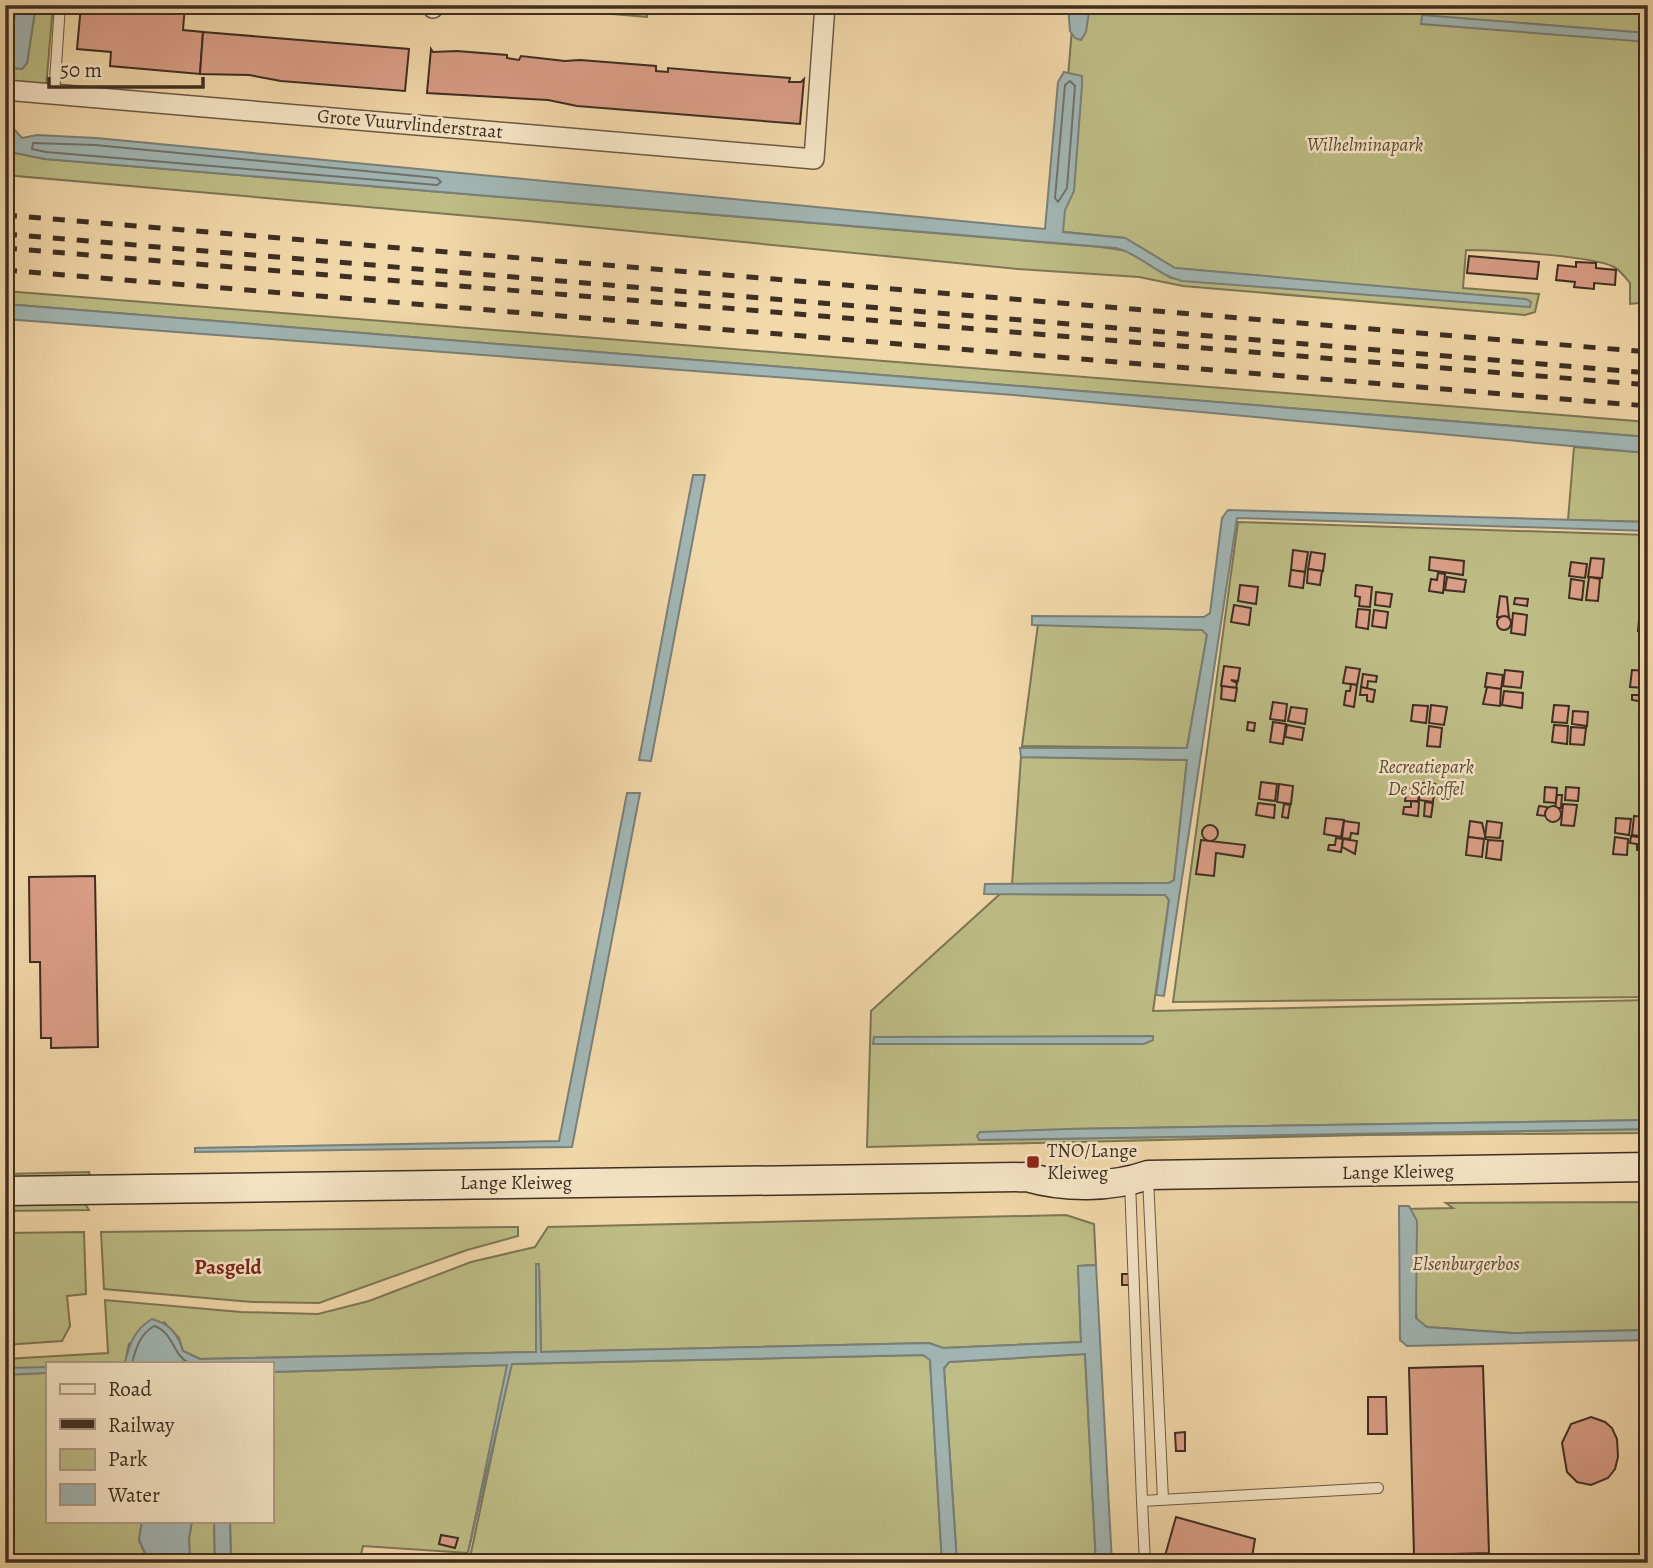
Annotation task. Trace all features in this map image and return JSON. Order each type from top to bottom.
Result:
[{"type":"street","name":"Grote Vuurvlinderstraat","points":[[5,90],[814,159],[825,5]]},
{"type":"street","name":"Lange Kleiweg","points":[[5,1191],[1027,1177],[1049,1170],[1137,1175],[1648,1167]]},
{"type":"lane","points":[[54,96],[60,5]]},
{"type":"lane","points":[[1137,1175],[1163,1499]]},
{"type":"lane","points":[[1137,1175],[1145,1563]]},
{"type":"lane","points":[[1142,1501],[1378,1488]]},
{"type":"green space","points":[[6,5],[16,5],[9,62],[14,68],[22,69],[27,63],[36,5],[53,5],[46,88],[5,84]]},
{"type":"green space","points":[[601,5],[648,5],[647,17],[601,13]]},
{"type":"green space","name":"Wilhelminapark","points":[[1074,5],[1648,5],[1648,302],[1630,304],[1630,283],[1614,267],[1586,260],[1519,252],[1466,250],[1463,288],[1539,294],[1535,312],[1525,315],[1183,286],[1139,277],[1018,269],[528,221],[5,175],[5,151],[45,159],[1101,247],[1128,251],[1171,278],[1526,301],[1175,268],[1125,238],[1055,231]]},
{"type":"green space","points":[[5,291],[1648,422],[1648,437],[5,304]]},
{"type":"green space","points":[[1574,447],[1648,453],[1648,522],[1568,520]]},
{"type":"green space","name":"Recreatiepark De Schoffel","points":[[1238,522],[1648,535],[1648,997],[1173,1002]]},
{"type":"green space","points":[[1038,624],[1203,630],[1207,635],[1187,748],[1022,746]]},
{"type":"green space","points":[[1021,757],[1187,760],[1174,880],[1169,883],[1012,884]]},
{"type":"green space","points":[[1000,894],[1165,895],[1169,900],[1153,1011],[1648,1000],[1648,1120],[1068,1129],[979,1140],[1648,1129],[1648,1133],[1366,1135],[867,1147],[871,1011]]},
{"type":"green space","points":[[89,1172],[91,1179],[5,1180],[5,1174]]},
{"type":"green space","points":[[82,1199],[89,1210],[5,1211],[5,1200]]},
{"type":"green space","name":"Elsenburgerbos","points":[[1648,1202],[1648,1330],[1511,1333],[1427,1327],[1417,1320],[1404,1209],[1453,1208],[1446,1203]]},
{"type":"green space","points":[[1066,1215],[1094,1224],[1096,1265],[1078,1266],[1081,1342],[943,1348],[929,1343],[541,1352],[539,1265],[536,1265],[537,1352],[200,1359],[183,1351],[179,1338],[164,1322],[129,1344],[125,1362],[46,1362],[46,1522],[142,1522],[139,1540],[149,1563],[5,1563],[5,1359],[108,1353],[105,1300],[241,1312],[318,1314],[369,1301],[471,1262],[535,1247],[548,1227]]},
{"type":"green space","points":[[518,1227],[518,1236],[467,1250],[319,1303],[252,1302],[104,1289],[101,1232]]},
{"type":"green space","points":[[84,1232],[86,1294],[67,1296],[70,1326],[62,1341],[5,1345],[5,1233]]},
{"type":"green space","points":[[1085,1354],[1096,1563],[957,1563],[944,1369],[949,1362]]},
{"type":"green space","points":[[923,1355],[930,1359],[942,1563],[473,1563],[471,1553],[511,1364]]},
{"type":"green space","points":[[508,1365],[468,1553],[363,1546],[359,1563],[231,1563],[230,1522],[273,1522],[273,1372]]},
{"type":"green space","points":[[192,1522],[214,1522],[215,1563],[190,1563],[189,1538]]},
{"type":"water","points":[[16,5],[36,5],[27,63],[22,69],[14,68],[9,62]]},
{"type":"water","points":[[1068,5],[1090,5],[1086,32],[1081,40],[1075,38],[1070,31]]},
{"type":"water","points":[[1422,15],[1648,33],[1648,42],[1421,24]]},
{"type":"water","points":[[1064,72],[1082,76],[1082,85],[1074,191],[1065,210],[1063,232],[1125,238],[1175,268],[1526,299],[1531,302],[1530,307],[1182,281],[1116,248],[45,159],[5,151],[5,133],[14,129],[22,138],[37,135],[96,138],[1045,229],[1058,82]]},
{"type":"water","points":[[5,304],[1648,437],[1648,453],[1014,395],[5,319]]},
{"type":"water","points":[[693,475],[705,475],[651,761],[639,760]]},
{"type":"water","points":[[1228,510],[1648,522],[1648,531],[1237,518],[1164,996],[1156,995],[1169,900],[1165,895],[984,894],[985,884],[1169,883],[1174,880],[1187,760],[1021,757],[1020,748],[1187,748],[1207,635],[1202,630],[1032,625],[1032,616],[1204,617],[1210,613],[1222,518]]},
{"type":"water","points":[[627,793],[640,793],[572,1147],[195,1152],[195,1148],[559,1141]]},
{"type":"water","points":[[1153,1036],[1153,1040],[1144,1044],[873,1044],[874,1037]]},
{"type":"water","points":[[1648,1120],[1648,1129],[979,1140],[977,1136],[980,1132],[1068,1129]]},
{"type":"water","points":[[1399,1206],[1409,1206],[1417,1221],[1416,1318],[1427,1327],[1511,1333],[1648,1330],[1648,1340],[1407,1346],[1400,1340]]},
{"type":"water","points":[[536,1264],[539,1264],[541,1352],[929,1343],[943,1348],[1081,1342],[1078,1266],[1096,1265],[1112,1563],[1096,1563],[1085,1354],[949,1362],[944,1368],[957,1563],[942,1563],[930,1360],[923,1355],[512,1364],[468,1553],[507,1365],[273,1372],[273,1362],[125,1362],[134,1338],[141,1327],[152,1319],[172,1330],[183,1351],[200,1359],[536,1352]]},
{"type":"water","points":[[46,1367],[46,1373],[5,1375],[5,1368]]},
{"type":"water","points":[[142,1522],[192,1522],[189,1538],[190,1563],[150,1563],[139,1540]]},
{"type":"water","points":[[214,1522],[230,1522],[231,1563],[215,1563]]},
{"type":"building","points":[[81,5],[185,5],[183,30],[203,32],[200,74],[110,66],[111,52],[77,49]]},
{"type":"building","points":[[715,5],[730,5],[730,9],[715,8]]},
{"type":"building","points":[[730,5],[745,5],[745,11],[730,9]]},
{"type":"building","points":[[745,5],[760,5],[759,12],[745,11]]},
{"type":"building","points":[[760,5],[775,5],[774,13],[759,12]]},
{"type":"building","points":[[775,5],[790,5],[790,14],[774,13]]},
{"type":"building","points":[[203,32],[409,49],[405,91],[281,81],[249,75],[200,74]]},
{"type":"building","points":[[431,49],[433,52],[507,55],[507,58],[519,60],[521,56],[656,66],[656,71],[668,72],[668,68],[790,78],[789,82],[801,82],[804,79],[800,124],[577,106],[548,100],[427,93]]},
{"type":"building","points":[[1469,256],[1539,262],[1537,279],[1467,273]]},
{"type":"building","points":[[1576,262],[1596,263],[1596,268],[1616,270],[1615,285],[1594,283],[1594,289],[1574,287],[1575,282],[1556,280],[1558,265],[1576,267]]},
{"type":"building","points":[[1293,550],[1308,552],[1305,572],[1291,570]]},
{"type":"building","points":[[1311,552],[1325,554],[1323,571],[1308,569]]},
{"type":"building","points":[[1430,557],[1464,561],[1463,575],[1429,570]]},
{"type":"building","points":[[1591,558],[1604,559],[1602,578],[1588,577]]},
{"type":"building","points":[[1571,562],[1587,564],[1585,578],[1569,576]]},
{"type":"building","points":[[1308,569],[1322,571],[1320,585],[1307,583]]},
{"type":"building","points":[[1291,570],[1305,572],[1303,588],[1289,586]]},
{"type":"building","points":[[1438,573],[1445,574],[1443,593],[1429,591],[1431,579],[1437,580]]},
{"type":"building","points":[[1447,577],[1466,580],[1464,592],[1445,590]]},
{"type":"building","points":[[1589,577],[1600,579],[1598,601],[1586,600]]},
{"type":"building","points":[[1571,579],[1584,581],[1582,600],[1569,598]]},
{"type":"building","points":[[1240,585],[1258,587],[1256,604],[1238,601]]},
{"type":"building","points":[[1356,585],[1372,587],[1370,607],[1359,606],[1360,597],[1355,596]]},
{"type":"building","points":[[1376,592],[1392,594],[1390,607],[1375,605]]},
{"type":"building","points":[[1500,596],[1507,597],[1509,618],[1497,617]]},
{"type":"building","points":[[1515,598],[1528,599],[1527,606],[1514,604]]},
{"type":"building","points":[[1643,600],[1648,601],[1648,614],[1641,614]]},
{"type":"building","points":[[1234,605],[1251,608],[1249,625],[1231,622]]},
{"type":"building","points":[[1358,609],[1370,610],[1368,629],[1356,627]]},
{"type":"building","points":[[1374,610],[1388,612],[1386,628],[1372,626]]},
{"type":"building","points":[[1513,613],[1527,615],[1525,635],[1511,633]]},
{"type":"building","points":[[1504,616],[1509,618],[1509,628],[1504,630],[1499,628],[1497,623],[1499,618]]},
{"type":"building","points":[[1639,620],[1648,621],[1648,632],[1638,631]]},
{"type":"building","points":[[1224,666],[1240,668],[1238,681],[1231,680],[1237,683],[1236,688],[1221,686]]},
{"type":"building","points":[[1346,667],[1360,669],[1357,685],[1343,683]]},
{"type":"building","points":[[1505,670],[1523,672],[1521,688],[1503,686]]},
{"type":"building","points":[[1632,670],[1647,671],[1645,688],[1630,687]]},
{"type":"building","points":[[1487,673],[1503,675],[1501,689],[1485,687]]},
{"type":"building","points":[[1363,674],[1377,676],[1376,682],[1368,681],[1367,689],[1361,687]]},
{"type":"building","points":[[1351,684],[1357,685],[1354,707],[1344,705],[1346,691],[1350,691]]},
{"type":"building","points":[[1222,686],[1237,688],[1235,701],[1221,699]]},
{"type":"building","points":[[1361,687],[1375,690],[1373,702],[1367,701],[1367,695],[1360,695]]},
{"type":"building","points":[[1487,687],[1501,689],[1500,706],[1483,704]]},
{"type":"building","points":[[1640,688],[1647,689],[1645,702],[1632,700],[1632,695],[1639,695]]},
{"type":"building","points":[[1504,691],[1523,693],[1522,708],[1502,705]]},
{"type":"building","points":[[1273,702],[1287,704],[1285,721],[1270,719]]},
{"type":"building","points":[[1413,705],[1428,706],[1426,723],[1411,721]]},
{"type":"building","points":[[1431,705],[1447,707],[1444,725],[1429,723]]},
{"type":"building","points":[[1554,705],[1569,706],[1567,723],[1552,722]]},
{"type":"building","points":[[1291,707],[1307,709],[1305,724],[1288,721]]},
{"type":"building","points":[[1573,711],[1588,712],[1587,726],[1572,724]]},
{"type":"building","points":[[1248,722],[1255,723],[1254,731],[1247,730]]},
{"type":"building","points":[[1273,722],[1286,724],[1283,744],[1270,742]]},
{"type":"building","points":[[1287,725],[1304,728],[1302,740],[1285,737]]},
{"type":"building","points":[[1554,725],[1568,726],[1567,744],[1552,742]]},
{"type":"building","points":[[1429,726],[1442,728],[1440,747],[1427,746]]},
{"type":"building","points":[[1571,727],[1586,728],[1584,745],[1570,744]]},
{"type":"building","points":[[1261,782],[1277,784],[1275,801],[1259,799]]},
{"type":"building","points":[[1421,783],[1435,784],[1433,802],[1419,800]]},
{"type":"building","points":[[1279,784],[1293,786],[1291,804],[1277,802]]},
{"type":"building","points":[[1545,787],[1557,788],[1556,803],[1544,802]]},
{"type":"building","points":[[1566,787],[1579,788],[1578,801],[1565,800]]},
{"type":"building","points":[[1407,788],[1413,789],[1413,795],[1419,796],[1418,801],[1405,801]]},
{"type":"building","points":[[1557,795],[1562,795],[1561,808],[1555,808]]},
{"type":"building","points":[[1411,801],[1419,802],[1418,816],[1403,814],[1404,807],[1411,807]]},
{"type":"building","points":[[1425,802],[1433,803],[1431,817],[1424,816]]},
{"type":"building","points":[[1258,803],[1275,805],[1274,818],[1256,815]]},
{"type":"building","points":[[1284,804],[1290,805],[1288,818],[1282,817]]},
{"type":"building","points":[[1563,804],[1577,805],[1574,826],[1561,825]]},
{"type":"building","points":[[1539,806],[1547,807],[1546,816],[1537,815]]},
{"type":"building","points":[[1553,806],[1561,814],[1553,822],[1545,814]]},
{"type":"building","points":[[1634,816],[1648,817],[1646,837],[1632,835]]},
{"type":"building","points":[[1326,818],[1344,820],[1341,837],[1324,834]]},
{"type":"building","points":[[1616,818],[1631,819],[1629,835],[1615,833]]},
{"type":"building","points":[[1344,821],[1359,823],[1358,834],[1351,833],[1350,839],[1342,838]]},
{"type":"building","points":[[1470,821],[1482,823],[1486,839],[1468,837]]},
{"type":"building","points":[[1487,821],[1502,823],[1500,838],[1485,837]]},
{"type":"building","points":[[1207,825],[1213,825],[1218,833],[1216,839],[1207,841],[1202,836],[1202,830]]},
{"type":"building","points":[[1631,836],[1644,838],[1643,851],[1637,850],[1637,844],[1630,843]]},
{"type":"building","points":[[1468,837],[1484,839],[1482,857],[1466,855]]},
{"type":"building","points":[[1615,837],[1628,839],[1627,855],[1613,854]]},
{"type":"building","points":[[1336,838],[1343,839],[1341,852],[1328,850],[1329,845],[1335,845]]},
{"type":"building","points":[[1343,839],[1357,841],[1355,854],[1342,847]]},
{"type":"building","points":[[1201,840],[1245,845],[1243,857],[1216,853],[1214,876],[1196,874]]},
{"type":"building","points":[[1488,840],[1503,841],[1501,860],[1486,858]]},
{"type":"building","points":[[95,876],[98,1047],[51,1048],[51,1038],[41,1038],[40,962],[30,962],[29,877]]},
{"type":"building","points":[[1122,1274],[1131,1274],[1131,1285],[1122,1285]]},
{"type":"building","points":[[1483,1366],[1489,1553],[1414,1555],[1409,1368]]},
{"type":"building","points":[[1368,1397],[1386,1397],[1387,1434],[1368,1434]]},
{"type":"building","points":[[1591,1417],[1612,1428],[1617,1439],[1618,1457],[1615,1469],[1608,1478],[1591,1485],[1577,1482],[1567,1472],[1562,1443],[1571,1424]]},
{"type":"building","points":[[1185,1432],[1185,1451],[1176,1451],[1175,1433]]},
{"type":"building","points":[[1176,1517],[1255,1539],[1251,1563],[1163,1563]]},
{"type":"building","points":[[441,1535],[458,1538],[455,1548],[439,1544]]},
{"type":"railway","points":[[5,215],[1648,352]]},
{"type":"railway","points":[[5,234],[1648,373]]},
{"type":"railway","points":[[5,248],[1648,385]]},
{"type":"railway","points":[[5,270],[1648,406]]},
{"type":"place","name":"TNO/Lange Kleiweg","points":[[1033,1162]]},
{"type":"district","name":"Pasgeld","points":[[228,1267]]}]
